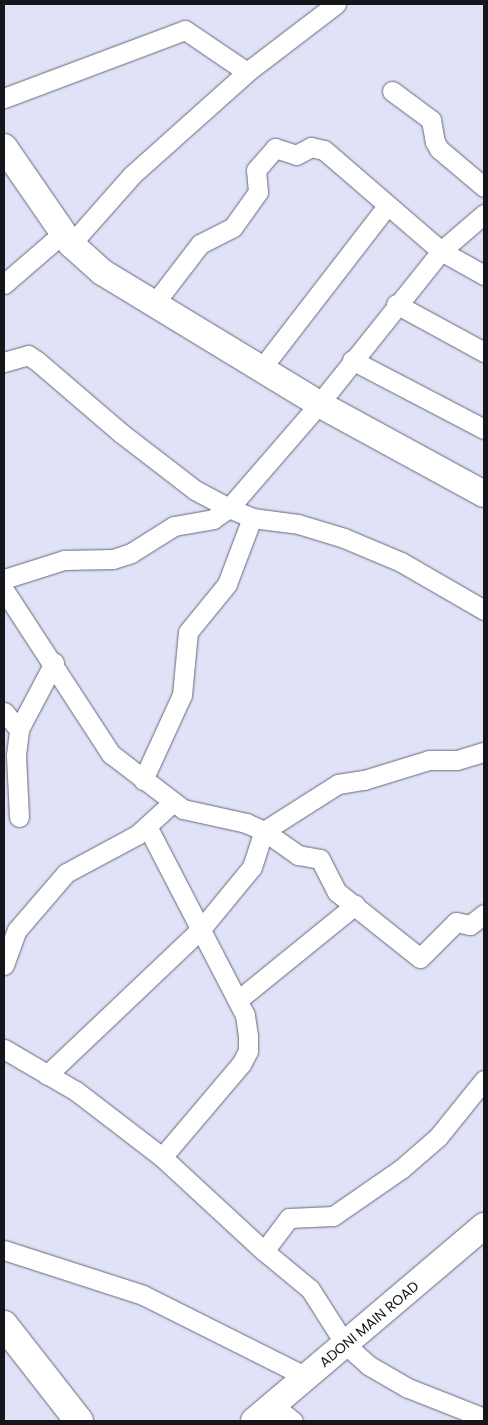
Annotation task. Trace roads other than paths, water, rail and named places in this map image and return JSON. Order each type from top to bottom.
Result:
[{"type":"main road","points":[[4,1325],[79,1421]]},
{"type":"street","points":[[4,284],[67,238],[132,175],[247,72],[336,4]]},
{"type":"street","points":[[4,98],[184,30],[247,72]]},
{"type":"street","points":[[392,91],[431,120],[435,142],[440,149],[484,187]]},
{"type":"street","points":[[4,147],[67,238],[102,272],[319,404],[484,494]]},
{"type":"street","points":[[154,304],[200,244],[233,227],[254,200],[259,186],[256,170],[271,149],[296,155],[311,148],[324,150],[386,208],[441,251],[484,275]]},
{"type":"street","points":[[261,369],[386,208]]},
{"type":"street","points":[[4,579],[64,560],[113,559],[131,553],[174,526],[212,519],[229,508],[319,404],[396,304],[441,251],[484,214]]},
{"type":"street","points":[[396,304],[484,352]]},
{"type":"street","points":[[4,362],[28,355],[121,433],[195,490],[229,508],[252,518],[298,524],[344,538],[401,562],[484,610]]},
{"type":"street","points":[[352,360],[484,429]]},
{"type":"street","points":[[142,780],[182,695],[188,632],[227,584],[252,518]]},
{"type":"street","points":[[4,590],[111,754],[172,802],[196,813],[224,818],[264,831],[298,855],[320,859],[328,870],[332,886],[420,958],[456,922],[470,925],[484,914]]},
{"type":"street","points":[[19,817],[16,755],[18,729],[54,664]]},
{"type":"street","points":[[4,712],[18,729]]},
{"type":"street","points":[[48,1075],[200,929],[252,867],[264,831],[338,784],[373,777],[429,760],[457,760],[484,752]]},
{"type":"street","points":[[4,965],[17,930],[66,873],[137,835],[172,802]]},
{"type":"street","points":[[147,826],[245,1015],[248,1050],[241,1064],[162,1157]]},
{"type":"street","points":[[238,1000],[355,905]]},
{"type":"street","points":[[4,1049],[76,1091],[162,1157],[264,1251],[310,1289],[345,1344],[386,1377],[484,1418]]},
{"type":"street","points":[[264,1251],[289,1218],[333,1216],[401,1169],[438,1137],[484,1080]]},
{"type":"street","name":"ADONI MAIN ROAD","points":[[264,1413],[484,1226]]},
{"type":"street","points":[[4,1250],[143,1295],[307,1377]]},
{"type":"street","points":[[264,1413],[293,1421]]}]
